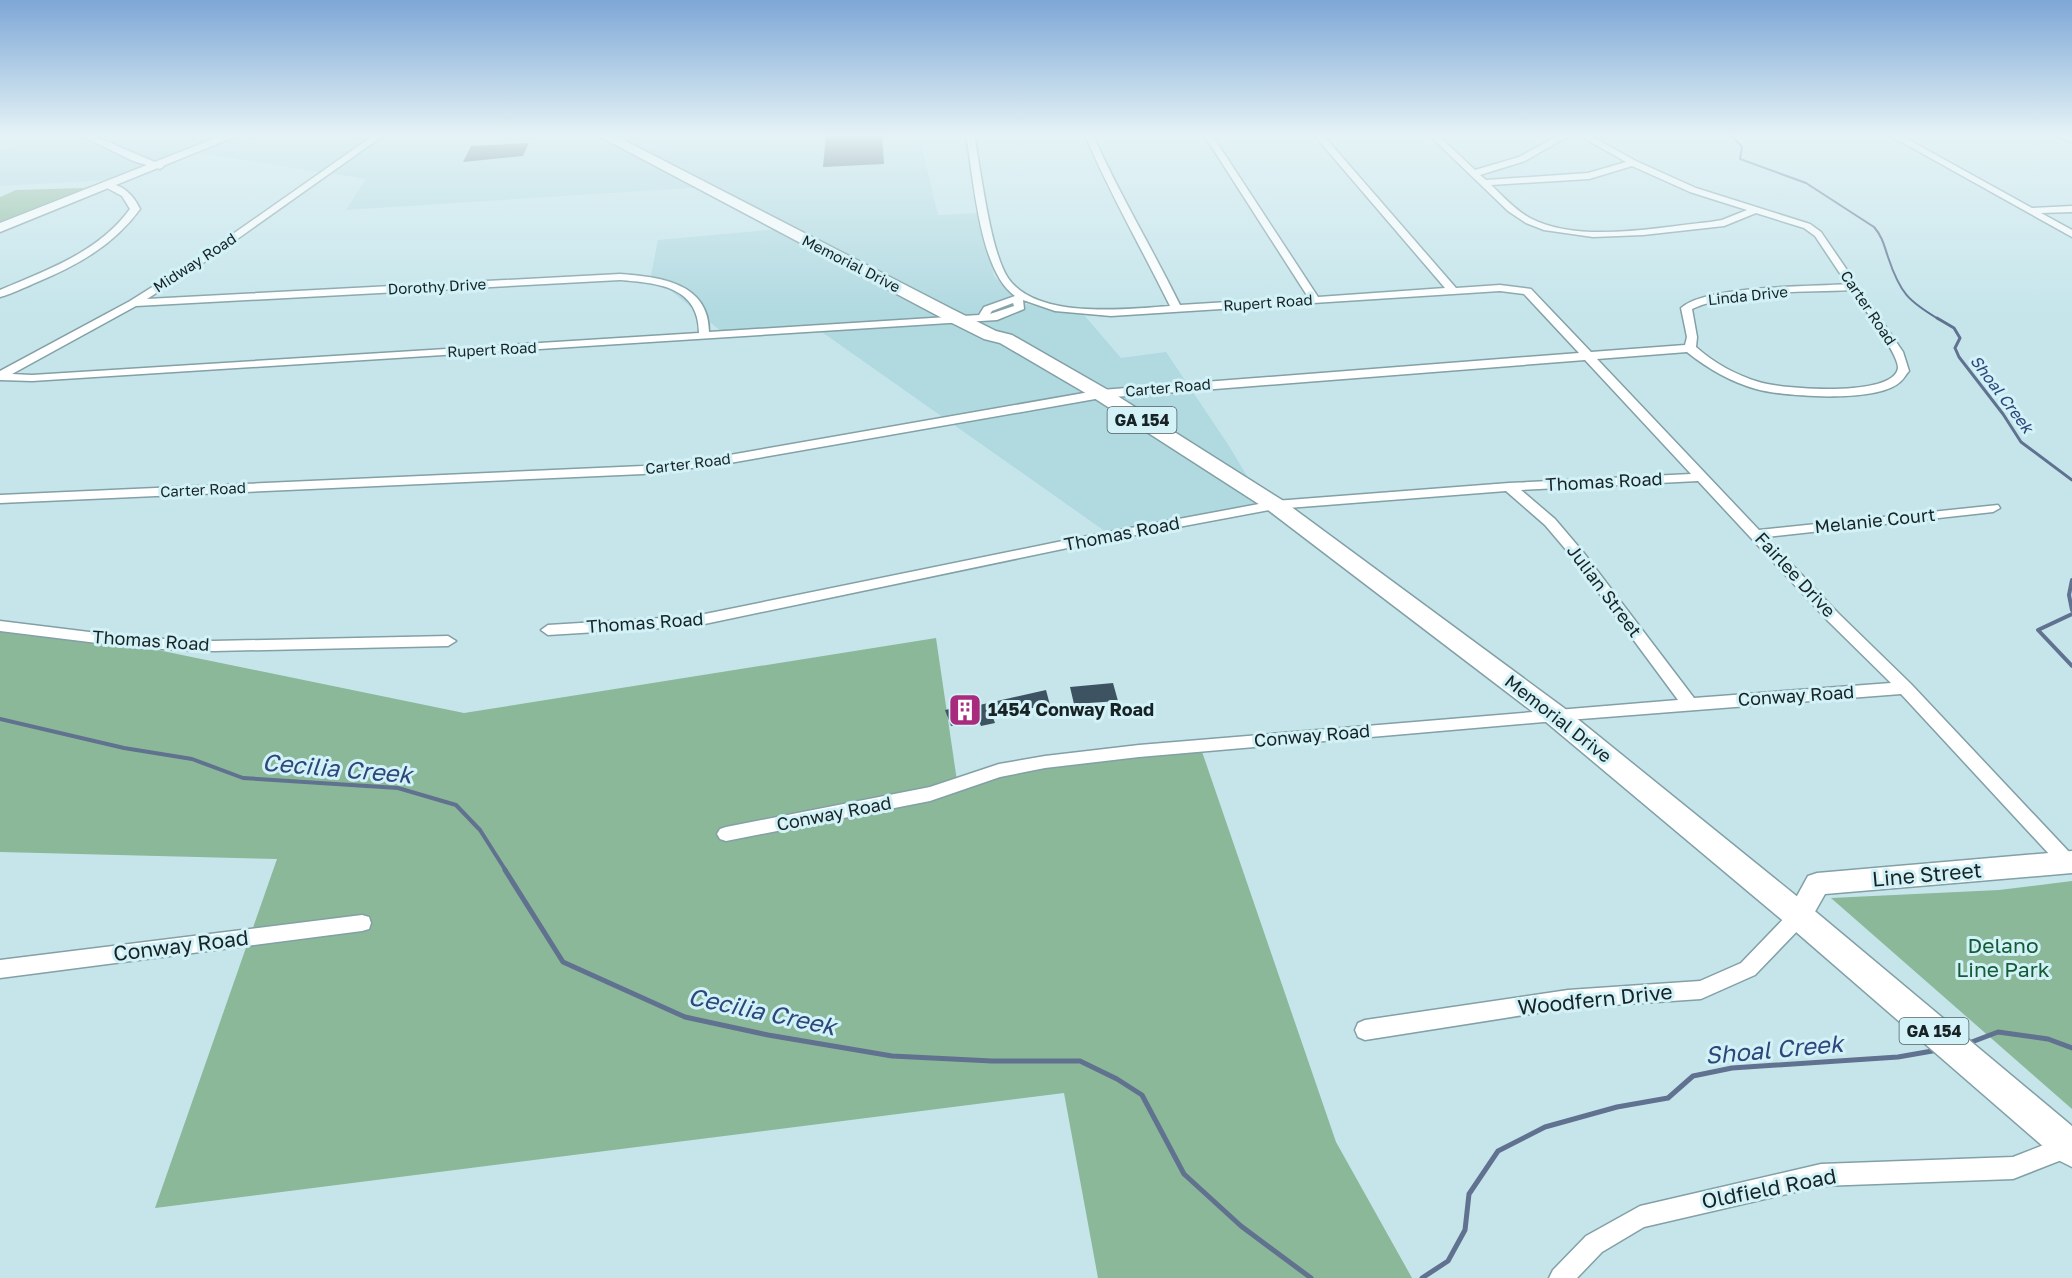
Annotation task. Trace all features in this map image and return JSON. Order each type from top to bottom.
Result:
[{"type":"main road","points":[[0,228],[87,195]]},
{"type":"main road","name":"Memorial Drive","points":[[718,195],[990,335],[1006,339],[1101,394],[1275,505],[1554,715],[1799,915],[2070,1148]]},
{"type":"main road","name":"Memorial Drive","points":[[742,195],[982,317],[1006,339]]},
{"type":"main road","name":"Line Street","points":[[1799,915],[1817,884],[2070,862]]},
{"type":"street","points":[[0,294],[79,258],[116,231],[135,209],[132,201],[126,195]]},
{"type":"street","name":"Midway Road","points":[[0,376],[134,303],[294,195]]},
{"type":"street","points":[[982,195],[998,269],[1006,284],[1021,298]]},
{"type":"street","points":[[1118,195],[1141,236],[1176,309]]},
{"type":"street","points":[[1247,195],[1315,300]]},
{"type":"street","points":[[1370,195],[1453,291]]},
{"type":"street","points":[[1496,195],[1528,221],[1545,228],[1566,232],[1608,233],[1710,225],[1724,223],[1755,210]]},
{"type":"street","name":"Carter Road","points":[[0,499],[643,470],[724,460],[1101,394],[1690,348],[1699,356],[1736,377],[1780,391],[1826,393],[1887,387],[1899,378],[1903,372],[1902,361],[1818,234],[1807,226],[1707,195]]},
{"type":"street","points":[[2000,195],[2072,234]]},
{"type":"street","points":[[2031,212],[2072,209]]},
{"type":"street","name":"Dorothy Drive","points":[[134,303],[596,278],[640,278],[680,288],[692,297],[701,309],[706,323],[704,337]]},
{"type":"street","name":"Linda Drive","points":[[1690,348],[1692,337],[1686,308],[1694,302],[1754,294],[1854,287]]},
{"type":"street","name":"Rupert Road","points":[[0,376],[32,378],[997,317],[1020,307],[1021,298],[1077,312],[1111,313],[1500,288],[1521,289]]},
{"type":"street","name":"Fairlee Drive","points":[[1521,289],[1531,295],[1833,617],[1905,688],[2070,862]]},
{"type":"street","name":"Thomas Road","points":[[548,630],[695,621],[1077,542],[1275,505],[1509,487],[1701,477]]},
{"type":"street","name":"Julian Street","points":[[1509,487],[1550,522],[1578,555],[1690,704]]},
{"type":"street","name":"Melanie Court","points":[[1757,534],[1992,508]]},
{"type":"street","name":"Thomas Road","points":[[0,626],[138,643],[214,646],[448,641]]},
{"type":"street","name":"Conway Road","points":[[726,834],[930,794],[999,771],[1045,762],[1139,750],[1905,688]]},
{"type":"street","name":"Woodfern Drive","points":[[1365,1030],[1569,999],[1701,990],[1748,969],[1799,915]]},
{"type":"street","name":"Conway Road","points":[[0,969],[362,923]]},
{"type":"street","name":"Oldfield Road","points":[[1561,1278],[1594,1244],[1640,1217],[1821,1175],[2013,1168],[2070,1148]]},
{"type":"shaded area","points":[[356,195],[586,195],[346,210]]},
{"type":"shaded area","points":[[719,195],[933,195],[938,215],[979,213],[994,276],[1021,303],[1084,315],[1121,358],[1166,352],[1229,446],[1264,504],[1109,534],[819,330],[721,331],[651,275],[658,240],[780,229]]},
{"type":"green space","points":[[5,195],[71,195],[0,222],[0,197]]},
{"type":"green space","points":[[0,625],[80,634],[464,713],[936,638],[957,781],[1198,740],[1336,1142],[1412,1278],[1098,1278],[1064,1093],[155,1208],[277,859],[0,852]]},
{"type":"green space","name":"Delano Line Park","points":[[2072,881],[2072,1109],[1831,898],[1999,890]]},
{"type":"building","points":[[1113,683],[1118,701],[1074,704],[1070,687]]},
{"type":"building","points":[[1046,690],[1050,705],[992,715],[995,723],[981,726],[978,719],[951,726],[945,710],[959,707],[956,697],[970,694],[975,706]]},
{"type":"waterway","name":"Shoal Creek","points":[[1824,195],[1874,227],[1881,237],[1901,288],[1920,307],[1940,320]]},
{"type":"waterway","name":"Shoal Creek","points":[[1937,318],[1954,328],[1960,338],[1955,348],[1959,357],[2003,414],[2021,442],[2072,480]]},
{"type":"waterway","name":"Shoal Creek","points":[[2072,580],[2069,595],[2072,610]]},
{"type":"waterway","name":"Shoal Creek","points":[[2072,614],[2038,630],[2072,666]]},
{"type":"waterway","name":"Cecilia Creek","points":[[0,719],[124,748],[192,759],[243,778],[398,788],[456,805],[480,830],[506,871]]},
{"type":"waterway","name":"Cecilia Creek","points":[[505,870],[563,962],[685,1017],[768,1035],[892,1056],[992,1061],[1080,1061],[1117,1079],[1142,1095],[1184,1174],[1241,1226],[1311,1278]]},
{"type":"waterway","name":"Shoal Creek","points":[[1969,1043],[1998,1032],[2048,1039],[2072,1048]]},
{"type":"waterway","name":"Shoal Creek","points":[[1422,1278],[1448,1261],[1465,1230],[1469,1194],[1498,1151],[1545,1127],[1617,1107],[1668,1098],[1693,1076],[1732,1068],[1898,1057],[1938,1050]]},
{"type":"place","name":"1454 Conway Road","points":[[965,710]]}]
